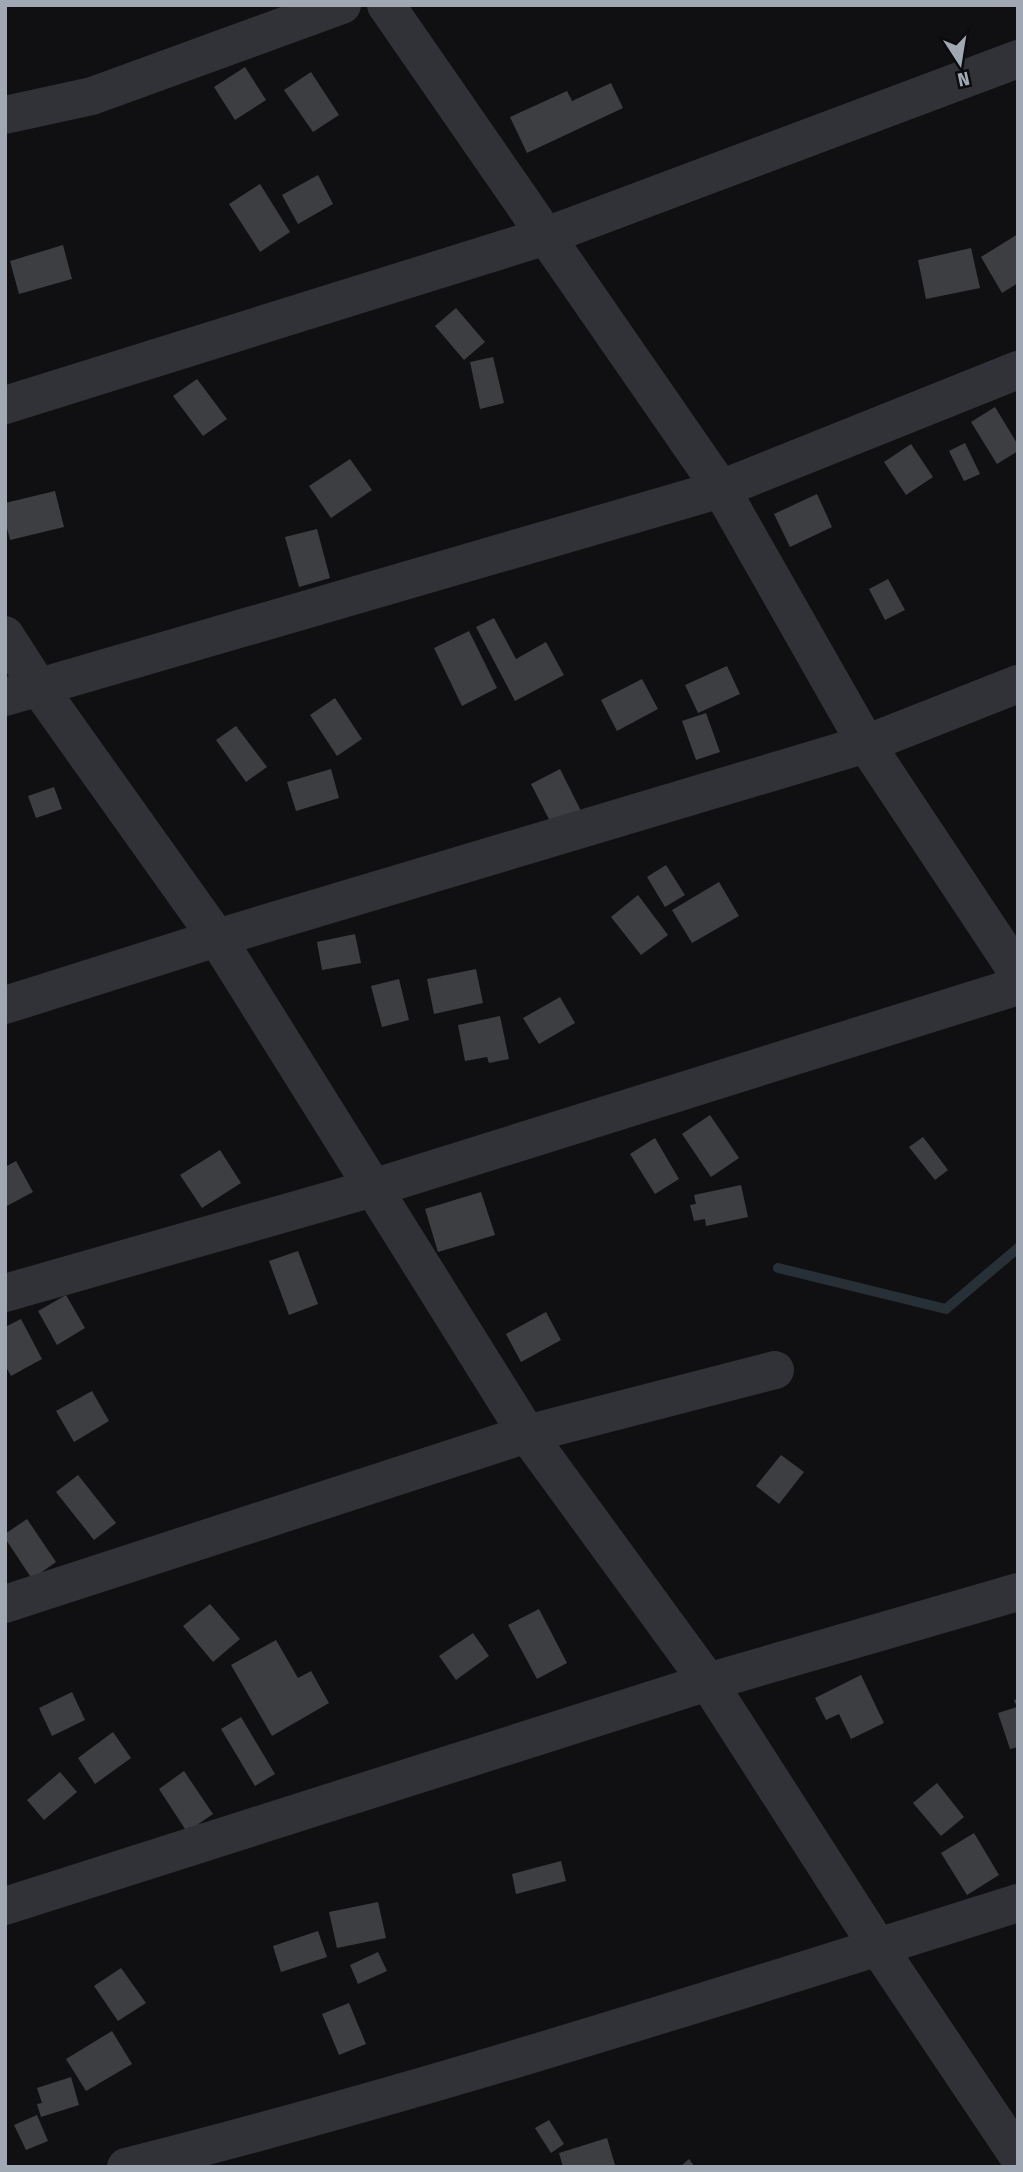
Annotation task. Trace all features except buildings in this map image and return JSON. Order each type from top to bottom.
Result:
[{"type":"street","points":[[5,115],[92,96],[342,5]]},
{"type":"street","points":[[386,5],[721,489],[866,744],[1018,973]]},
{"type":"street","points":[[5,405],[546,236],[1018,59]]},
{"type":"street","points":[[22,693],[721,489],[1018,370]]},
{"type":"street","points":[[5,635],[22,693],[218,938],[527,1434],[708,1682],[878,1947],[1018,2157]]},
{"type":"street","points":[[5,1005],[218,938],[866,744],[1018,684]]},
{"type":"street","points":[[5,1293],[373,1188],[1018,986]]},
{"type":"street","points":[[5,1604],[527,1434],[775,1370]]},
{"type":"street","points":[[5,1906],[708,1682],[1018,1592]]},
{"type":"street","points":[[126,2167],[552,2049],[1018,1903]]},
{"type":"waterway","points":[[778,1268],[946,1309],[1018,1248]]}]
